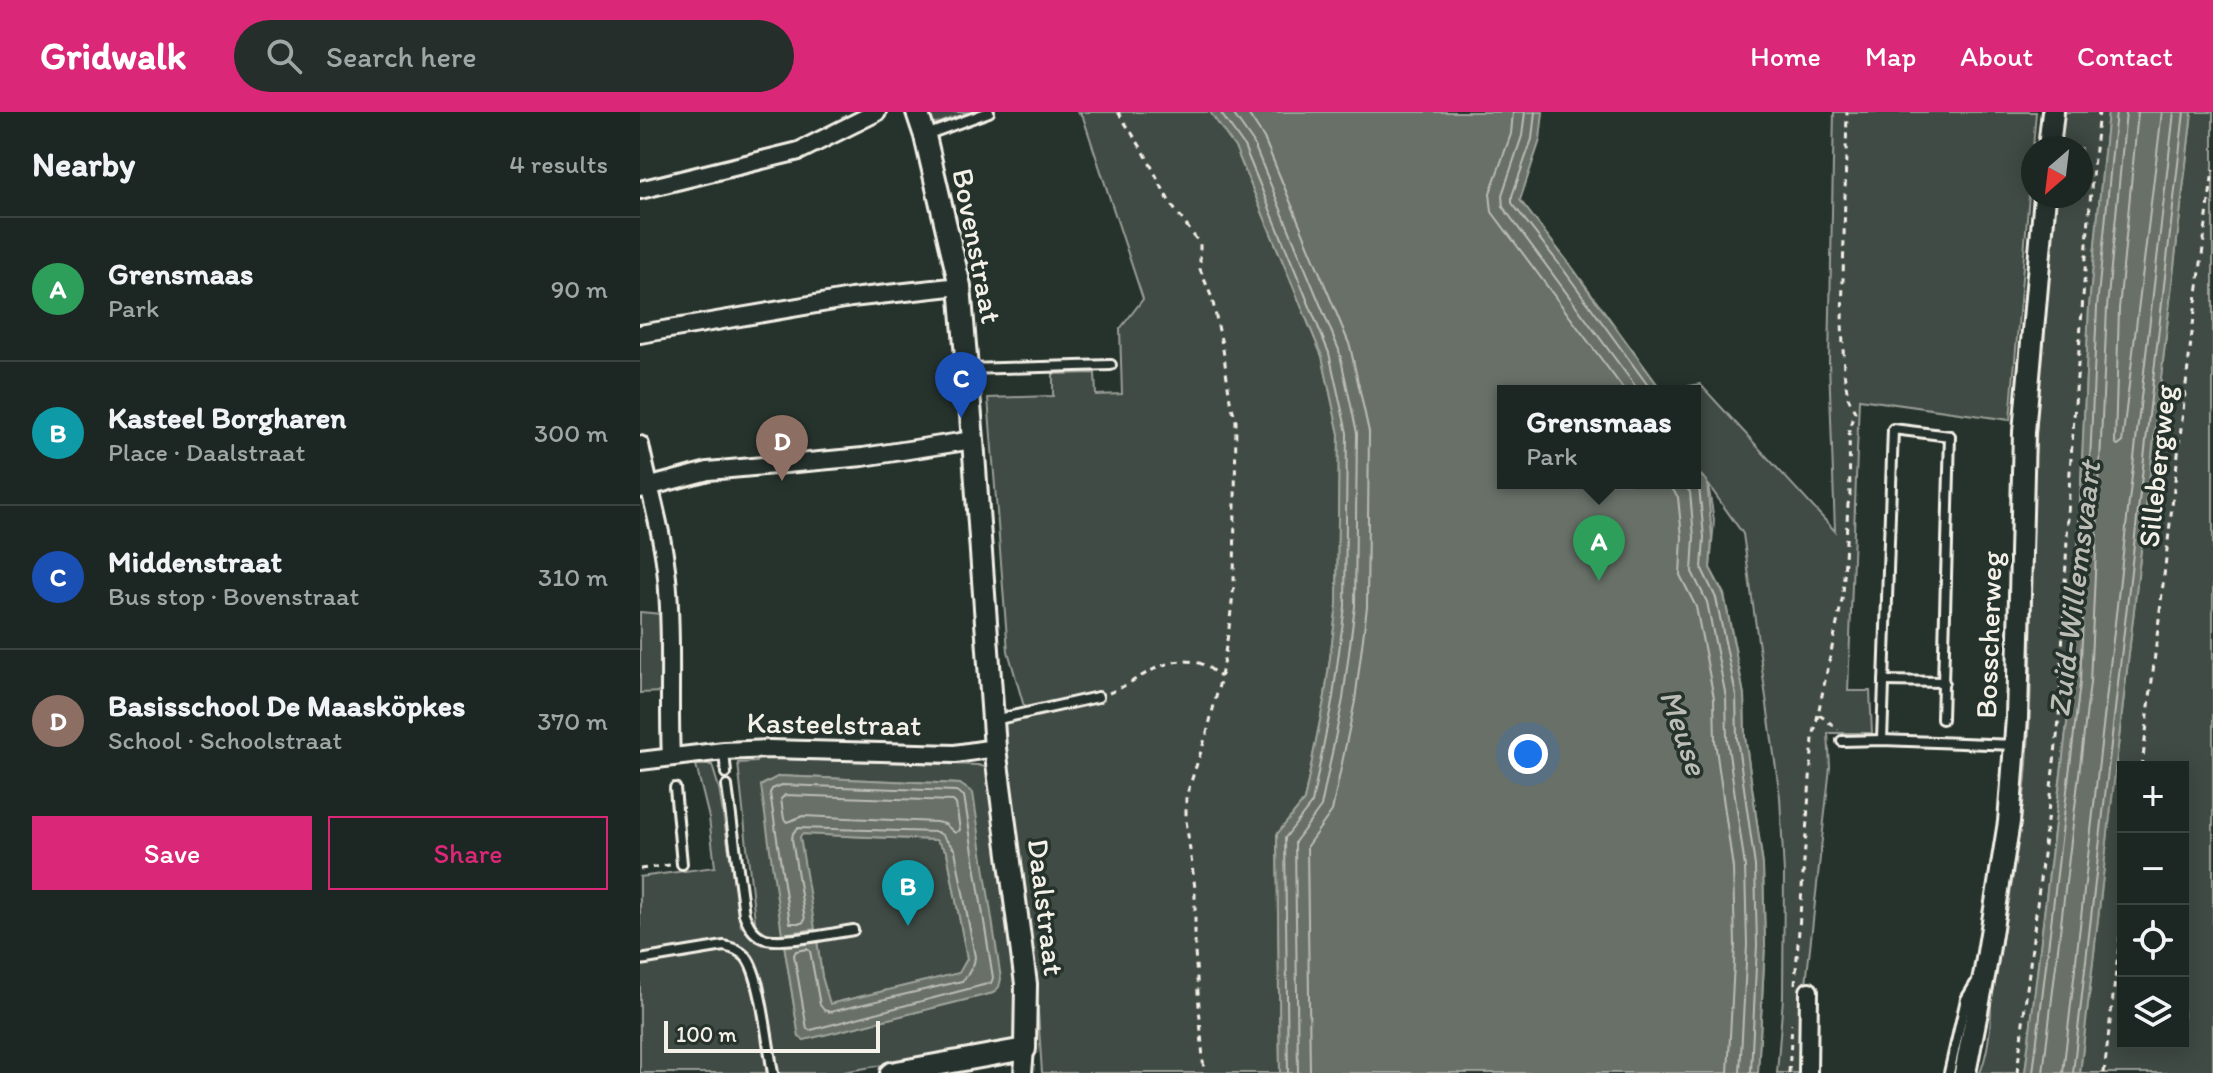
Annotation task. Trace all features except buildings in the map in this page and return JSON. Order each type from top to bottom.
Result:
[{"type":"street","points":[[640,190],[799,151],[877,112]]},
{"type":"street","name":"Bovenstraat","points":[[917,112],[960,286],[993,720]]},
{"type":"street","points":[[2050,136],[2053,112]]},
{"type":"street","name":"Bosscherweg","points":[[1965,1073],[2009,822],[2015,745],[2024,432],[2044,208]]},
{"type":"street","points":[[640,334],[851,298],[960,286]]},
{"type":"street","points":[[644,488],[708,471],[863,457],[973,440]]},
{"type":"street","points":[[640,445],[644,488],[661,531],[667,579],[672,762]]},
{"type":"street","name":"Daalstraat","points":[[993,720],[1026,984],[1023,1073]]},
{"type":"street","name":"Kasteelstraat","points":[[640,761],[672,762],[724,751],[770,749],[955,754],[995,748]]},
{"type":"street","points":[[1802,994],[1808,1073]]},
{"type":"street","points":[[891,1073],[1025,1049]]},
{"type":"lane","points":[[925,136],[989,112]]},
{"type":"lane","points":[[966,369],[1111,365]]},
{"type":"lane","points":[[1882,740],[1893,429],[1950,436],[1942,719]]},
{"type":"lane","points":[[1884,681],[1944,682]]},
{"type":"lane","points":[[993,720],[1098,697]]},
{"type":"lane","points":[[1845,741],[2015,745]]},
{"type":"lane","points":[[724,751],[726,773]]},
{"type":"lane","points":[[727,786],[744,914],[755,933],[772,940],[783,940],[853,930]]},
{"type":"lane","points":[[675,788],[682,864]]},
{"type":"lane","points":[[640,960],[724,946],[736,948],[748,959],[758,985],[773,1073]]},
{"type":"lane","points":[[1949,1073],[1966,999],[1985,971]]},
{"type":"path","points":[[1118,112],[1144,152],[1170,203],[1200,244],[1200,269],[1212,298],[1237,437],[1234,585],[1221,677],[1186,797],[1195,888],[1195,952],[1204,1073]]},
{"type":"path","points":[[1802,994],[1813,738],[1843,595],[1850,499],[1849,428],[1855,412],[1848,397],[1844,372],[1842,322],[1847,112]]},
{"type":"path","points":[[2017,1073],[2059,720],[2071,455],[2099,112]]},
{"type":"path","name":"Sillebergweg","points":[[2143,761],[2213,170]]},
{"type":"path","points":[[1098,697],[1124,687],[1150,669],[1179,662],[1200,663],[1221,677]]},
{"type":"path","points":[[1819,715],[1845,741]]},
{"type":"path","points":[[640,869],[682,864]]},
{"type":"path","points":[[2104,1073],[2117,963]]},
{"type":"path","points":[[1789,1073],[1793,1012]]},
{"type":"shaded area","points":[[930,112],[970,112],[934,125]]},
{"type":"shaded area","points":[[1078,112],[1441,112],[1519,200],[1658,385],[1497,385],[1497,489],[1701,489],[1701,385],[1835,531],[1829,362],[1834,112],[2036,112],[2034,136],[2021,136],[2021,208],[2028,208],[2010,420],[1859,399],[1848,691],[1870,691],[1872,733],[1828,733],[1830,767],[1804,1002],[1801,1073],[1777,1073],[1783,998],[1784,874],[1780,797],[1743,534],[1708,484],[1714,520],[1710,568],[1724,594],[1736,653],[1733,654],[1735,667],[1739,667],[1744,695],[1745,737],[1763,865],[1765,945],[1758,1073],[1564,1073],[1578,943],[1238,154],[1322,356],[1339,434],[1337,605],[1325,696],[1304,801],[1277,835],[1280,1073],[1042,1073],[1036,982],[1002,722],[1027,717],[1008,651],[988,398],[1053,396],[1053,374],[1095,373],[1096,395],[1122,394],[1120,329],[1143,299],[1083,117]]},
{"type":"shaded area","points":[[2064,112],[2108,112],[2089,307],[2072,682],[2025,1073],[1980,1073],[1989,1038],[1991,1003],[2026,776],[2034,465],[2055,208],[2093,208],[2093,136],[2062,136]]},
{"type":"shaded area","points":[[2192,112],[2213,112],[2213,1073],[2080,1073]]},
{"type":"shaded area","points":[[640,612],[661,614],[662,692],[640,693]]},
{"type":"shaded area","points":[[757,758],[985,767],[989,775],[1017,985],[1016,1035],[1011,1042],[838,1073],[777,1073],[764,983],[753,956],[738,944],[724,941],[701,945],[702,953],[727,950],[741,959],[752,989],[767,1073],[640,1073],[640,877],[715,867],[709,818],[696,765],[712,765],[719,788],[741,926],[757,939],[738,763],[756,762]],"holes":[[[779,776],[960,784],[993,993],[804,1040],[799,1037],[784,944],[817,940],[829,1004],[960,973],[967,959],[947,852],[936,840],[802,834],[800,837],[761,785]]]},
{"type":"water","name":"Meuse","points":[[1210,112],[1543,112],[1540,140],[1520,200],[1658,385],[1497,385],[1497,489],[1701,489],[1701,476],[1707,481],[1712,537],[1710,568],[1724,595],[1744,695],[1745,737],[1763,866],[1765,945],[1758,1073],[1280,1073],[1277,834],[1304,801],[1325,696],[1337,605],[1339,434],[1322,356],[1236,149]]},
{"type":"water","points":[[2108,112],[2192,112],[2080,1073],[2025,1073],[2072,682],[2089,307]]},
{"type":"water","points":[[779,776],[960,784],[973,793],[1001,979],[999,987],[993,993],[804,1040],[799,1037],[784,944],[817,940],[822,977],[830,1004],[959,973],[967,959],[947,852],[936,840],[802,834],[815,929],[782,934],[761,786]]},
{"type":"place","name":"Middenstraat","points":[[961,418]]},
{"type":"place","name":"Basisschool De Maasköpkes","points":[[782,481]]},
{"type":"place","name":"Grensmaas","points":[[1599,581]]},
{"type":"place","name":"Kasteel Borgharen","points":[[908,926]]},
{"type":"water label","name":"Zuid-Willemsvaart","points":[[2074,589]]}]
